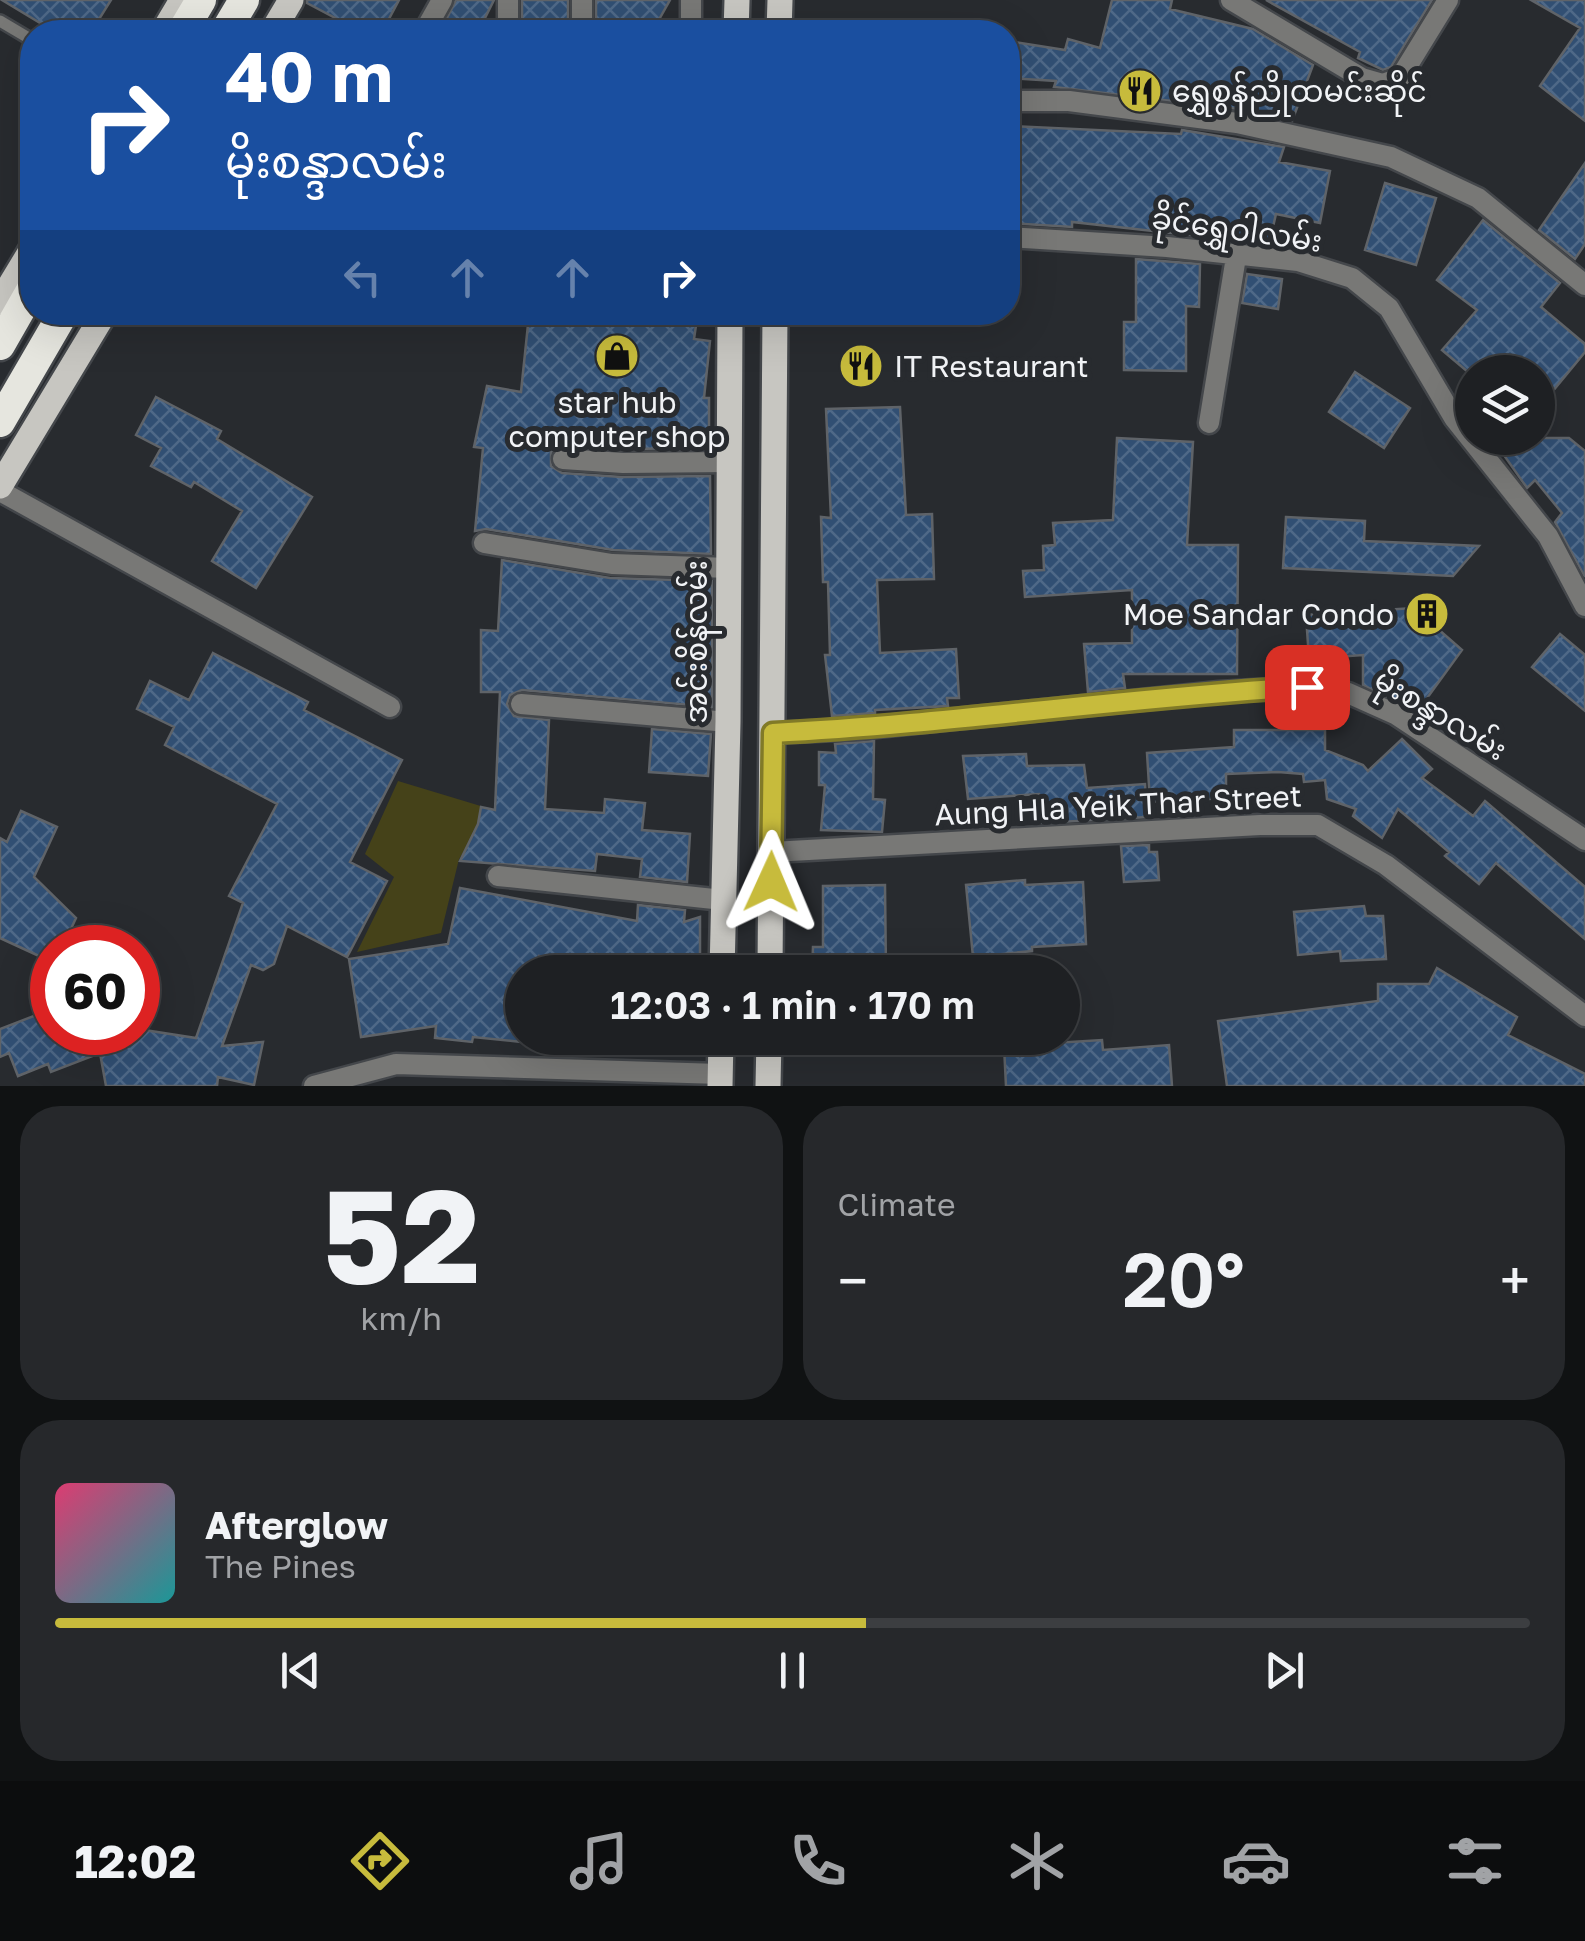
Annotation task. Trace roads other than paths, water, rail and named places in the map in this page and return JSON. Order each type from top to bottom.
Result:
[{"type":"highway","points":[[0,345],[20,310]]},
{"type":"highway","points":[[0,422],[56,325]]},
{"type":"main road","points":[[0,302],[20,269]]},
{"type":"main road","points":[[0,488],[97,325]]},
{"type":"main road","name":"အင်းစိန်လမ်း","points":[[722,955],[730,325]]},
{"type":"main road","points":[[770,955],[775,325]]},
{"type":"main road","points":[[720,1080],[721,1055]]},
{"type":"main road","points":[[768,1086],[769,1055]]},
{"type":"street","points":[[1231,0],[1362,78],[1383,84],[1400,78],[1448,0]]},
{"type":"street","points":[[1020,102],[1069,101],[1236,123],[1390,158],[1478,198],[1582,276]]},
{"type":"street","name":"ခိုင်ရွှေဝါလမ်း","points":[[1020,238],[1167,246],[1298,262],[1352,278],[1389,308],[1454,418],[1548,536],[1585,606]]},
{"type":"street","points":[[1208,423],[1236,257]]},
{"type":"street","points":[[563,459],[730,462]]},
{"type":"street","points":[[0,488],[390,707]]},
{"type":"street","points":[[484,543],[612,564],[729,568]]},
{"type":"street","name":"မိုးစန္ဒာလမ်း","points":[[773,733],[856,729],[1218,692],[1307,687],[1348,694],[1395,714],[1585,840]]},
{"type":"street","points":[[522,704],[728,722]]},
{"type":"street","name":"Aung Hla Yeik Thar Street","points":[[772,852],[1318,825],[1386,864],[1585,1016]]},
{"type":"street","points":[[498,876],[723,900]]},
{"type":"street","points":[[314,1086],[396,1064],[720,1080]]},
{"type":"place","name":"ရွှေစွန်ညိုထမင်းဆိုင်","points":[[1140,91]]},
{"type":"place","name":"star hub computer shop","points":[[617,356]]},
{"type":"place","name":"IT Restaurant","points":[[861,366]]},
{"type":"place","name":"Moe Sandar Condo","points":[[1427,614]]}]
